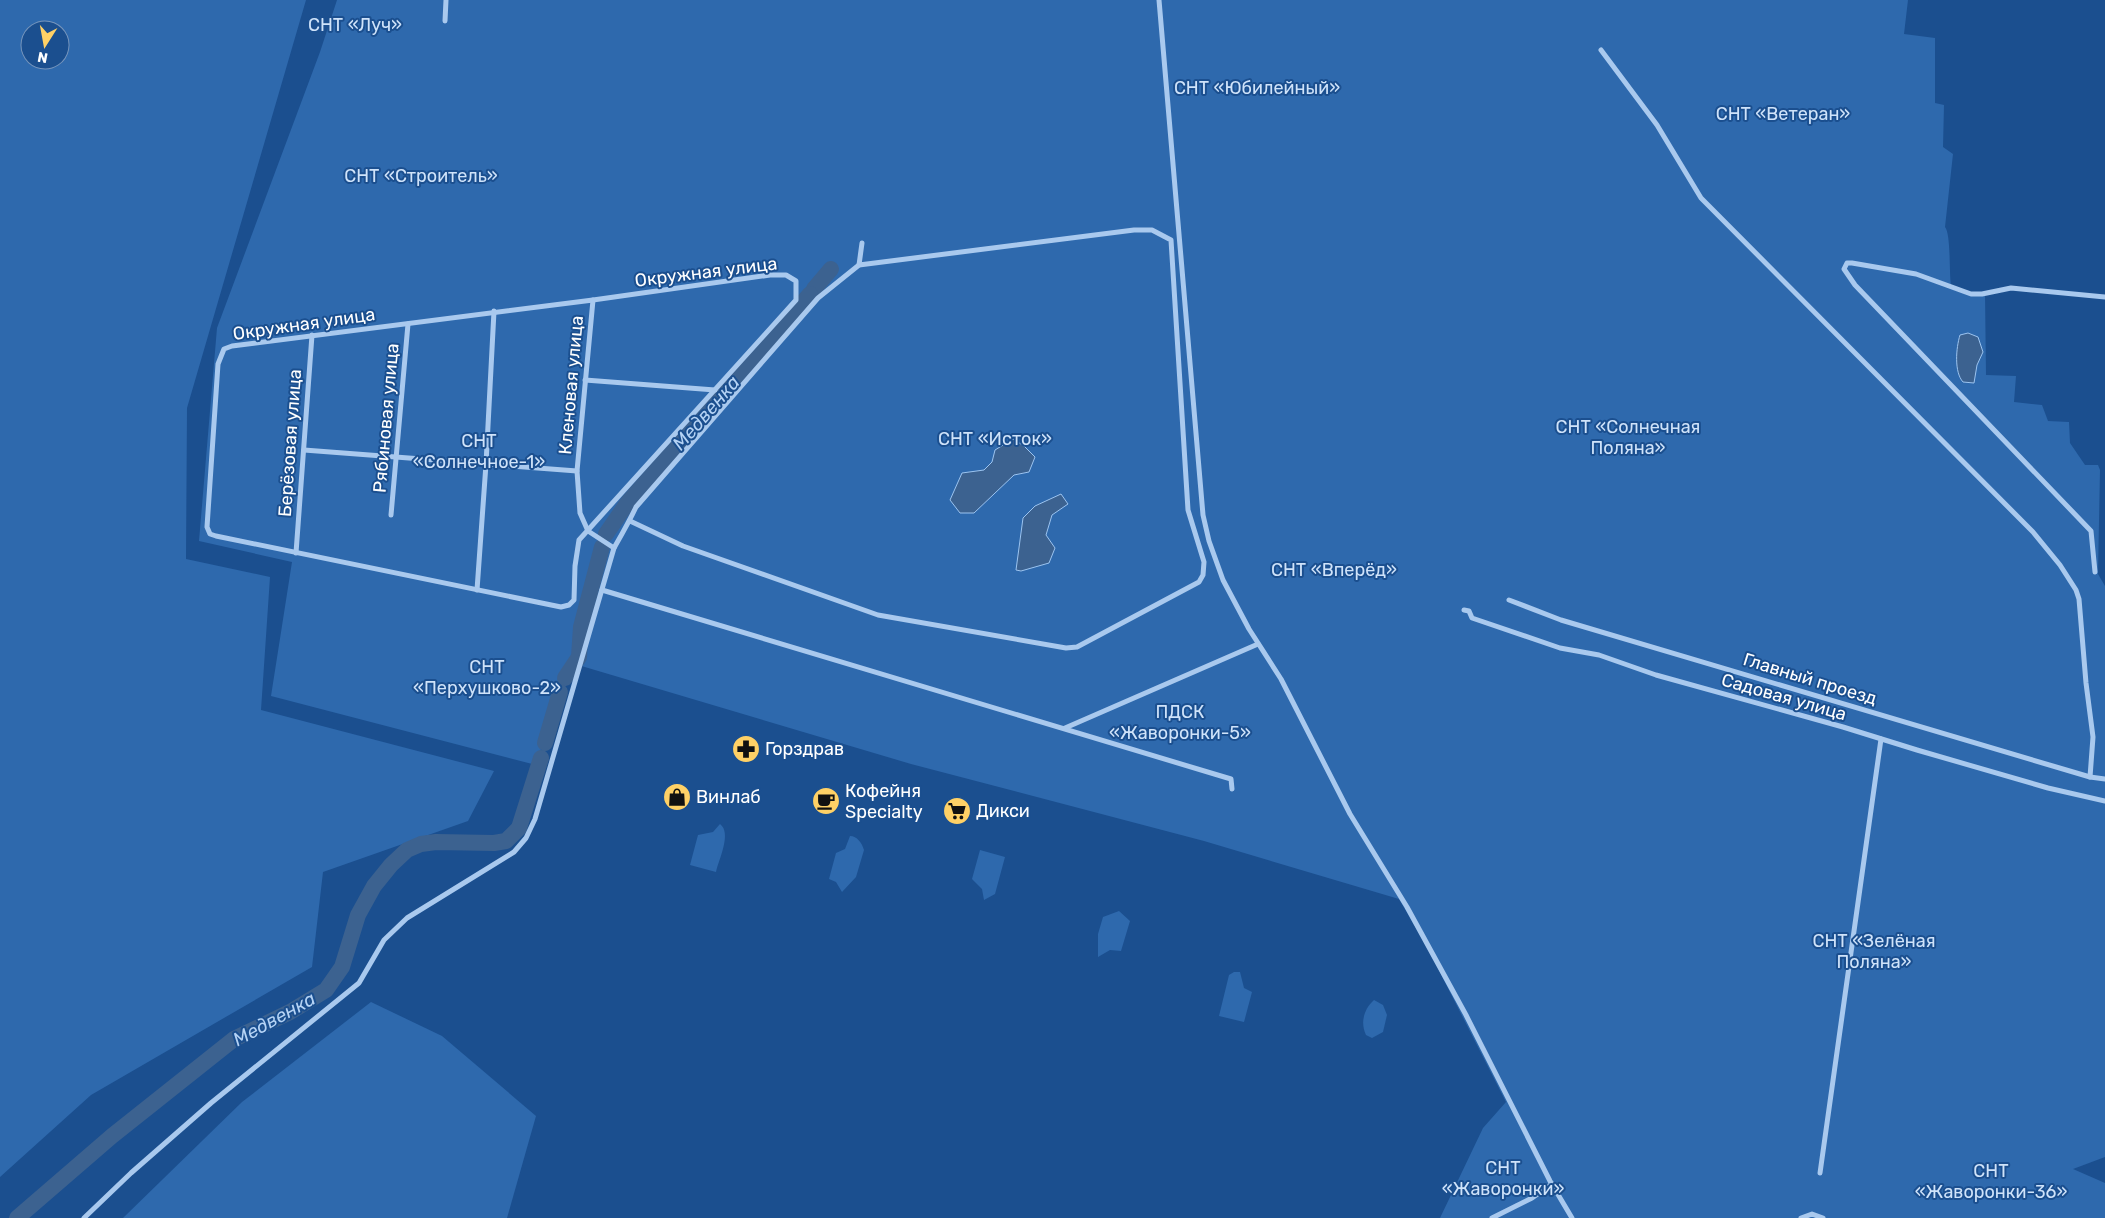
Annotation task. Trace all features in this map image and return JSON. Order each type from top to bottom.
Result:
[{"type":"street","points":[[445,21],[446,0]]},
{"type":"street","points":[[1159,0],[1204,523],[1223,580],[1258,644],[1281,679],[1350,814],[1407,906],[1466,1015],[1552,1184],[1572,1218]]},
{"type":"street","points":[[1601,50],[1657,125],[1701,198],[2006,502],[2060,564],[2076,590],[2079,599],[2086,683],[2093,737],[2090,777]]},
{"type":"street","points":[[84,1218],[131,1173],[204,1109],[359,983],[384,940],[407,918],[506,858],[520,845],[534,819],[614,548],[628,528],[630,521],[636,506],[818,298],[859,266],[1134,230],[1152,230],[1170,240],[1188,510],[1204,562],[1203,575],[1199,582],[1077,647],[1066,648],[878,615],[683,546],[630,521]]},
{"type":"street","points":[[859,266],[862,243]]},
{"type":"street","points":[[2095,572],[2091,531],[1855,285],[1844,269],[1847,264],[1852,262],[1916,274],[1971,294],[1982,294],[2011,288],[2105,297]]},
{"type":"street","name":"Окружная улица","points":[[770,275],[786,275],[796,281],[796,300],[579,540],[575,566],[574,600],[569,605],[562,607],[476,590],[210,534],[206,527],[218,364],[224,349],[232,346],[494,311],[593,300],[770,275]]},
{"type":"street","name":"Кленовая улица","points":[[588,531],[580,513],[577,471],[593,300]]},
{"type":"street","points":[[476,590],[486,464],[494,311]]},
{"type":"street","name":"Рябиновая улица","points":[[391,515],[408,324]]},
{"type":"street","name":"Берёзовая улица","points":[[296,553],[312,335]]},
{"type":"street","points":[[586,380],[715,390]]},
{"type":"street","points":[[304,450],[577,471]]},
{"type":"street","points":[[588,531],[614,548]]},
{"type":"street","points":[[602,590],[1231,779],[1232,789]]},
{"type":"street","name":"Главный проезд","points":[[1509,600],[1562,620],[2090,777],[2105,779]]},
{"type":"street","name":"Садовая улица","points":[[1464,610],[1469,611],[1472,618],[1550,645],[1599,655],[1656,674],[2048,788],[2104,801]]},
{"type":"street","points":[[1065,728],[1258,644]]},
{"type":"street","points":[[1820,1173],[1881,739]]},
{"type":"street","points":[[1492,1218],[1532,1198],[1552,1184]]},
{"type":"street","points":[[1801,1218],[1812,1214],[1823,1218]]},
{"type":"green space","points":[[0,0],[306,0],[187,408],[186,559],[270,577],[261,710],[494,771],[468,821],[323,872],[312,967],[91,1095],[0,1177]]},
{"type":"green space","points":[[337,0],[1908,0],[1904,34],[1935,38],[1935,103],[1944,105],[1943,147],[1953,154],[1945,227],[1948,237],[1951,285],[1971,294],[1985,293],[1986,375],[2016,376],[2014,402],[2042,405],[2048,421],[2069,422],[2070,443],[2085,465],[2098,465],[2100,470],[2098,574],[2105,586],[2105,1157],[2073,1169],[2105,1183],[2105,1218],[1440,1218],[1483,1128],[1506,1102],[1427,947],[1399,899],[1204,841],[911,764],[568,662],[536,765],[271,696],[292,562],[199,541],[217,328],[320,52]]},
{"type":"green space","points":[[720,824],[725,833],[725,840],[716,872],[690,865],[698,835],[713,832]]},
{"type":"green space","points":[[850,836],[859,840],[864,850],[856,877],[842,892],[836,882],[829,879],[836,853],[845,849]]},
{"type":"green space","points":[[980,850],[1005,857],[995,894],[984,900],[982,889],[972,879]]},
{"type":"green space","points":[[1119,911],[1130,921],[1121,951],[1110,950],[1098,957],[1098,934],[1103,917]]},
{"type":"green space","points":[[1234,972],[1240,972],[1244,988],[1252,992],[1244,1022],[1219,1016],[1229,975]]},
{"type":"green space","points":[[1374,1000],[1383,1005],[1387,1015],[1383,1032],[1372,1038],[1366,1035],[1363,1021],[1365,1012]]},
{"type":"green space","points":[[371,1002],[442,1036],[536,1116],[507,1218],[123,1218],[242,1102]]},
{"type":"shaded area","points":[[1968,333],[1978,337],[1983,352],[1977,365],[1974,383],[1963,382],[1957,366],[1960,335]]},
{"type":"shaded area","points":[[1013,439],[1024,446],[1035,457],[1029,472],[1014,475],[974,513],[960,513],[950,500],[962,473],[984,470],[992,462],[995,450]]},
{"type":"shaded area","points":[[1061,494],[1068,504],[1052,515],[1046,535],[1055,548],[1049,563],[1021,571],[1016,570],[1023,518],[1035,506]]},
{"type":"waterway","name":"Медвенка","points":[[814,289],[831,269]]},
{"type":"waterway","name":"Медвенка","points":[[606,534],[628,502],[810,294]]},
{"type":"waterway","name":"Медвенка","points":[[565,678],[579,657],[581,627],[602,547]]},
{"type":"waterway","name":"Медвенка","points":[[545,743],[560,692]]},
{"type":"waterway","name":"Медвенка","points":[[17,1218],[112,1136],[234,1039],[290,1012],[326,990],[342,967],[358,915],[374,886],[391,865],[407,850],[421,844],[436,842],[494,843],[506,841],[519,828],[541,758]]},
{"type":"place","name":"Горздрав","points":[[746,749]]},
{"type":"place","name":"Винлаб","points":[[677,797]]},
{"type":"place","name":"Кофейня Specialty","points":[[826,801]]},
{"type":"place","name":"Дикси","points":[[957,811]]},
{"type":"park label","name":"СНТ «Луч»","points":[[355,25]]},
{"type":"park label","name":"СНТ «Юбилейный»","points":[[1257,88]]},
{"type":"park label","name":"СНТ «Ветеран»","points":[[1783,114]]},
{"type":"park label","name":"СНТ «Строитель»","points":[[421,176]]},
{"type":"park label","name":"СНТ «Солнечная Поляна»","points":[[1628,437]]},
{"type":"park label","name":"СНТ «Исток»","points":[[995,439]]},
{"type":"park label","name":"СНТ «Солнечное-1»","points":[[479,451]]},
{"type":"park label","name":"СНТ «Вперёд»","points":[[1334,570]]},
{"type":"park label","name":"СНТ «Перхушково-2»","points":[[487,678]]},
{"type":"park label","name":"ПДСК «Жаворонки-5»","points":[[1180,722]]},
{"type":"park label","name":"СНТ «Зелёная Поляна»","points":[[1874,951]]},
{"type":"park label","name":"СНТ «Жаворонки»","points":[[1503,1178]]},
{"type":"park label","name":"СНТ «Жаворонки-36»","points":[[1991,1181]]}]
